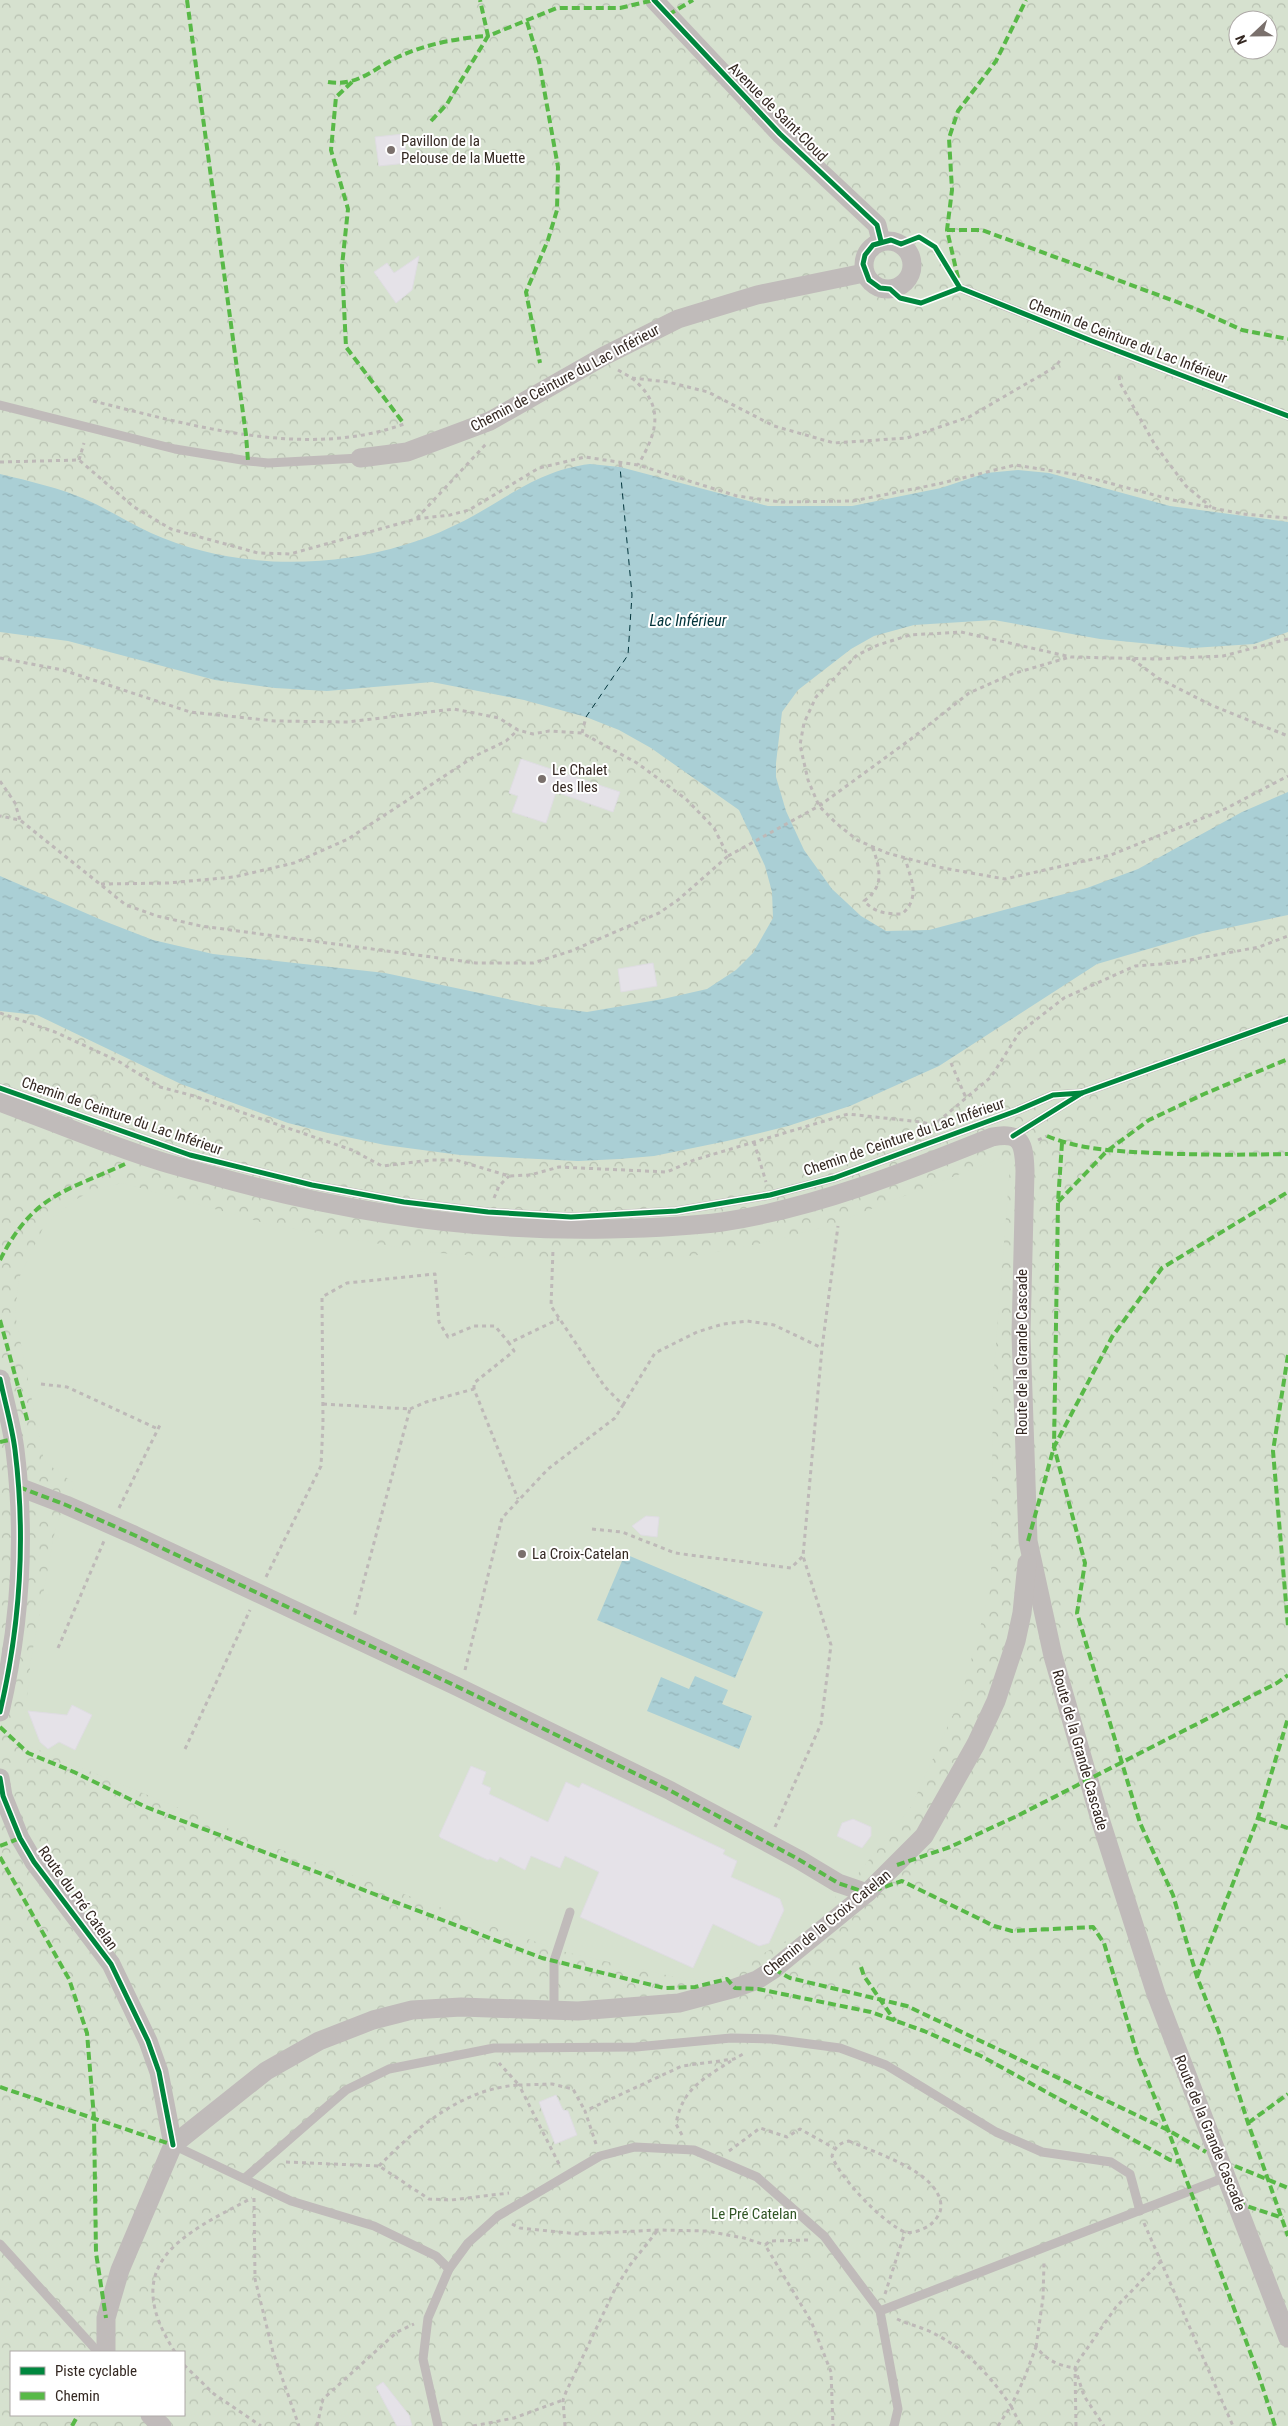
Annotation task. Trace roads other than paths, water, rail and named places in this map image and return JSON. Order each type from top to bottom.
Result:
[{"type":"street","name":"Avenue de Saint-Cloud","points":[[654,0],[780,134],[877,225],[881,241]]},
{"type":"street","points":[[891,240],[901,244],[908,252],[912,266],[909,276],[903,284],[890,289],[875,286],[864,273],[865,255],[873,244],[881,241],[891,240]]},
{"type":"street","name":"Chemin de Ceinture du Lac Inférieur","points":[[360,458],[407,452],[490,421],[604,356],[678,319],[757,296],[864,273]]},
{"type":"street","name":"Chemin de Ceinture du Lac Inférieur","points":[[0,1102],[146,1157],[253,1187],[349,1209],[482,1226],[542,1230],[669,1228],[722,1222],[775,1212],[862,1186],[992,1137],[1007,1134],[1013,1136]]},
{"type":"street","name":"Route de la Grande Cascade","points":[[1013,1136],[1022,1147],[1025,1171],[1020,1334],[1028,1542],[1053,1656],[1100,1819],[1156,1994],[1288,2338]]},
{"type":"street","points":[[0,1379],[15,1448],[22,1554],[14,1638],[0,1712]]},
{"type":"street","points":[[19,1488],[66,1505],[134,1535],[456,1686],[671,1791],[838,1883],[867,1893]]},
{"type":"street","name":"Chemin de la Croix Catelan","points":[[173,2145],[266,2071],[319,2041],[373,2020],[412,2010],[461,2007],[554,2011],[679,2003],[757,1980],[774,1969],[867,1893],[924,1836],[976,1744],[996,1701],[1016,1641],[1022,1613],[1028,1542]]},
{"type":"street","name":"Route du Pré Catelan","points":[[0,1778],[3,1796],[20,1838],[34,1862],[111,1964],[136,2015],[159,2072],[173,2145]]},
{"type":"street","points":[[106,2351],[106,2318],[120,2270],[173,2145]]},
{"type":"street","points":[[151,2416],[162,2426]]},
{"type":"lane","name":"Chemin de Ceinture du Lac Inférieur","points":[[960,288],[1288,416]]},
{"type":"lane","name":"Chemin de Ceinture du Lac Inférieur","points":[[0,405],[175,449],[248,461],[268,463],[360,458]]},
{"type":"lane","name":"Chemin de Ceinture du Lac Inférieur","points":[[1013,1136],[1082,1093],[1288,1019]]},
{"type":"lane","name":"Chemin de Ceinture du Lac Inférieur","points":[[0,1088],[190,1154],[312,1185],[404,1202],[488,1212],[571,1216],[676,1211],[770,1195],[834,1178],[1016,1111],[1054,1095],[1082,1093]]},
{"type":"lane","points":[[554,2011],[554,1961],[570,1912]]},
{"type":"lane","points":[[244,2178],[346,2090],[389,2069],[488,2049],[636,2047],[731,2038],[772,2039],[840,2048],[886,2065],[996,2132],[1042,2152],[1111,2162],[1130,2174],[1140,2211]]},
{"type":"lane","points":[[173,2145],[291,2201],[374,2226],[436,2256],[449,2268]]},
{"type":"lane","points":[[438,2426],[423,2358],[428,2318],[449,2268],[468,2243],[498,2216],[600,2156],[635,2147],[694,2150],[757,2177],[824,2236],[880,2311],[898,2409],[894,2426]]},
{"type":"lane","points":[[880,2311],[1226,2177]]},
{"type":"lane","points":[[0,2244],[97,2351]]},
{"type":"water","name":"Lac Inférieur","points":[[590,464],[620,467],[768,506],[852,506],[941,488],[986,473],[1018,470],[1049,473],[1170,506],[1288,522],[1288,632],[1254,644],[1192,648],[1100,639],[994,620],[914,625],[874,636],[851,649],[798,690],[782,712],[776,777],[786,811],[804,850],[832,889],[861,916],[886,931],[929,930],[1087,888],[1138,869],[1242,812],[1288,792],[1288,915],[1203,933],[1097,964],[939,1066],[850,1106],[788,1126],[727,1141],[654,1156],[619,1159],[578,1161],[460,1155],[385,1145],[328,1133],[288,1123],[181,1084],[37,1015],[0,1011],[0,876],[153,940],[213,954],[385,973],[540,1006],[587,1012],[663,999],[707,989],[736,970],[753,953],[773,918],[772,892],[765,866],[739,810],[651,748],[619,730],[586,717],[524,700],[432,682],[327,691],[275,688],[215,680],[68,641],[0,632],[0,474],[44,485],[77,496],[151,533],[181,545],[244,559],[276,562],[341,559],[404,545],[465,520],[543,477],[557,471]]},
{"type":"water","points":[[625,1554],[763,1612],[735,1678],[597,1620]]},
{"type":"water","points":[[695,1676],[728,1690],[722,1704],[752,1716],[739,1749],[647,1711],[661,1677],[689,1689]]},
{"type":"place","name":"Pavillon de la Pelouse de la Muette","points":[[391,150]]},
{"type":"place","name":"Le Chalet des Iles","points":[[542,779]]},
{"type":"place","name":"La Croix-Catelan","points":[[522,1554]]},
{"type":"park label","name":"Le Pré Catelan","points":[[754,2214]]}]
